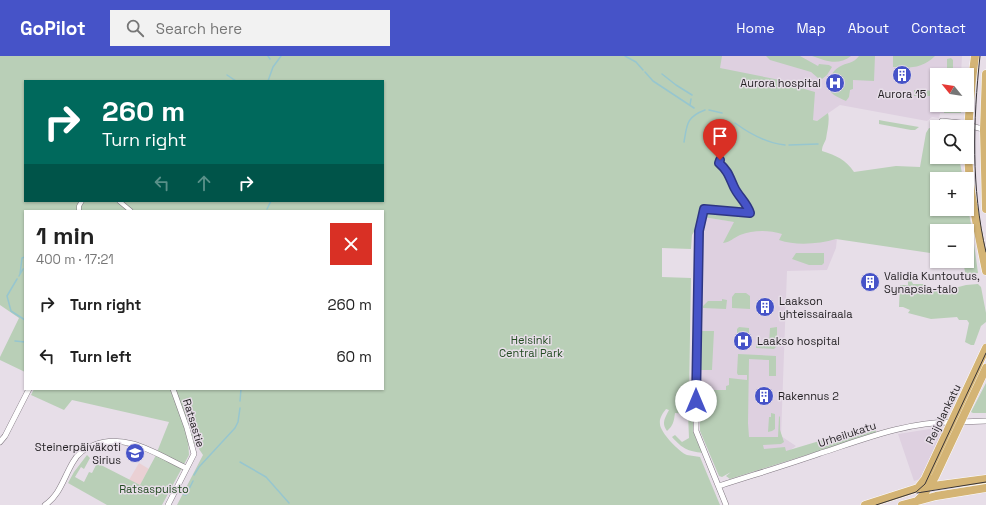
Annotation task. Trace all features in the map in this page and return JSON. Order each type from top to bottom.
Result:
[{"type":"main road","points":[[969,120],[975,56]]},
{"type":"main road","points":[[986,74],[986,209]]},
{"type":"main road","points":[[969,164],[973,203],[986,270]]},
{"type":"main road","name":"Reijolankatu","points":[[918,488],[925,479],[986,348]]},
{"type":"main road","name":"Reijolankatu","points":[[921,501],[930,486],[986,368]]},
{"type":"main road","points":[[865,505],[918,488],[986,479]]},
{"type":"main road","points":[[902,505],[960,492],[986,488]]},
{"type":"street","points":[[974,127],[985,130]]},
{"type":"street","points":[[720,160],[719,163],[726,169],[734,187],[748,206],[750,213],[704,209],[699,231],[696,431],[726,505]]},
{"type":"street","points":[[120,202],[130,210]]},
{"type":"street","points":[[0,442],[5,436],[29,390]]},
{"type":"street","name":"Ratsastie","points":[[168,505],[194,454],[189,434],[173,390]]},
{"type":"street","name":"Urheilukatu","points":[[719,488],[882,433],[920,425],[986,421]]},
{"type":"street","points":[[45,505],[56,495],[73,461],[78,455],[87,448],[102,442],[117,441],[131,443],[186,468]]},
{"type":"shaded area","name":"Aurora hospital","points":[[716,56],[962,56],[961,68],[930,68],[930,112],[960,113],[940,113],[939,118],[932,117],[927,121],[840,105],[817,121],[765,109],[717,69]]},
{"type":"shaded area","name":"Laakso hospital","points":[[703,217],[837,238],[836,248],[827,270],[787,271],[781,436],[796,446],[789,451],[749,465],[700,418]]},
{"type":"shaded area","points":[[940,428],[943,431],[920,479],[914,481],[898,434]]},
{"type":"shaded area","points":[[139,463],[149,469],[140,485],[129,480]]},
{"type":"green space","name":"Helsinki Central Park","points":[[0,56],[722,56],[720,68],[790,82],[794,86],[815,92],[813,120],[817,121],[828,113],[829,116],[826,139],[822,151],[840,158],[854,172],[896,166],[920,167],[926,133],[930,128],[930,164],[960,164],[962,172],[930,172],[930,216],[969,216],[971,224],[930,224],[930,253],[836,239],[800,244],[779,240],[782,234],[766,231],[745,233],[723,243],[734,222],[703,217],[692,235],[691,249],[662,248],[662,277],[691,278],[689,393],[695,393],[693,429],[703,453],[686,449],[672,437],[675,435],[682,442],[689,438],[688,414],[675,413],[673,423],[667,431],[664,423],[669,410],[666,409],[661,418],[660,424],[666,437],[679,450],[687,455],[700,457],[720,505],[177,505],[203,455],[197,446],[188,440],[189,455],[162,505],[107,505],[68,483],[74,472],[87,455],[90,458],[84,469],[81,467],[75,477],[84,482],[89,472],[92,473],[97,463],[140,485],[155,457],[169,422],[72,400],[64,410],[31,395],[34,390],[384,390],[384,210],[24,210],[24,372],[0,360],[0,357],[19,318],[0,305]]},
{"type":"green space","points":[[766,56],[800,56],[818,66],[819,64],[829,65],[832,67],[827,75],[822,79],[818,78],[811,72],[770,60]]},
{"type":"green space","points":[[812,56],[851,56],[841,61],[832,62]]},
{"type":"green space","points":[[859,56],[875,56],[874,81],[853,80],[853,89],[850,90],[849,97],[846,101],[832,93],[826,85],[831,75],[837,68],[852,62]]},
{"type":"green space","points":[[893,56],[935,56],[925,63],[915,67],[904,68],[893,67]]},
{"type":"green space","points":[[951,58],[953,60],[953,68],[947,68],[947,59]]},
{"type":"green space","points":[[914,90],[930,91],[930,96],[914,96]]},
{"type":"green space","points":[[881,92],[905,93],[903,98],[881,96]]},
{"type":"green space","points":[[944,112],[961,112],[961,113]]},
{"type":"green space","points":[[879,120],[919,127],[915,130],[911,130],[879,124]]},
{"type":"green space","name":"Helsinki Central Park","points":[[974,244],[978,273],[966,277],[964,268],[974,268]]},
{"type":"green space","points":[[796,253],[824,253],[824,263],[822,265],[809,265],[792,259]]},
{"type":"green space","points":[[911,280],[913,284],[925,284],[930,291],[978,284],[981,287],[986,313],[986,322],[981,326],[974,345],[965,342],[969,323],[967,320],[959,320],[957,317],[931,319],[908,313],[910,310],[899,307],[900,285],[908,285],[908,281]]},
{"type":"green space","points":[[735,293],[746,293],[750,296],[750,309],[732,308],[732,297]]},
{"type":"green space","points":[[722,299],[727,300],[726,309],[703,308],[708,301],[722,301]]},
{"type":"green space","points":[[739,327],[749,328],[748,347],[737,346],[737,329]]},
{"type":"green space","points":[[777,327],[777,346],[774,349],[756,348],[756,344],[769,343],[770,328]]},
{"type":"green space","points":[[701,331],[714,331],[712,370],[700,370]]},
{"type":"green space","points":[[738,354],[776,356],[776,376],[769,376],[769,360],[749,359],[749,437],[778,437],[779,416],[780,417],[780,430],[784,442],[781,444],[763,445],[764,449],[785,447],[786,451],[876,424],[876,433],[730,479],[726,476],[731,472],[722,477],[719,476],[700,431],[700,390],[726,390],[726,386],[729,385],[729,378],[747,380],[747,375],[738,375],[737,373]]},
{"type":"green space","points":[[986,383],[986,413],[973,413],[971,412]]},
{"type":"green space","points":[[771,413],[775,414],[775,429],[768,432],[769,417],[771,417]]},
{"type":"waterway","points":[[268,80],[273,67],[281,56]]},
{"type":"waterway","points":[[625,56],[636,62],[643,70]]},
{"type":"waterway","points":[[645,72],[653,81],[694,108]]},
{"type":"waterway","points":[[662,74],[692,95]]},
{"type":"waterway","points":[[227,75],[234,80]]},
{"type":"waterway","points":[[690,105],[691,99]]},
{"type":"waterway","points":[[684,142],[688,122],[694,116],[705,110]]},
{"type":"waterway","points":[[709,110],[722,113]]},
{"type":"waterway","points":[[735,123],[758,137],[785,145]]},
{"type":"waterway","points":[[789,145],[818,144]]},
{"type":"waterway","points":[[267,209],[270,202]]},
{"type":"waterway","points":[[20,274],[22,258],[24,257]]},
{"type":"waterway","points":[[19,276],[23,269]]},
{"type":"waterway","points":[[17,279],[7,296],[11,311],[24,319]]},
{"type":"waterway","points":[[15,341],[24,342]]},
{"type":"waterway","points":[[240,401],[241,390]]},
{"type":"waterway","points":[[194,475],[199,467],[235,428],[238,422],[240,408]]},
{"type":"waterway","points":[[240,462],[266,477],[289,503]]},
{"type":"waterway","points":[[183,494],[186,495],[193,481]]},
{"type":"tram line","points":[[980,56],[976,105],[975,154],[978,204],[986,252]]},
{"type":"tram line","points":[[876,505],[916,492],[925,484],[986,353]]},
{"type":"tram line","points":[[917,493],[986,482]]},
{"type":"place","name":"Aurora 15","points":[[902,75]]},
{"type":"place","name":"Aurora hospital","points":[[835,83]]},
{"type":"place","name":"Validia Kuntoutus, Synapsia-talo","points":[[870,282]]},
{"type":"place","name":"Laakson yhteissairaala","points":[[765,307]]},
{"type":"place","name":"Laakso hospital","points":[[743,341]]},
{"type":"place","name":"Rakennus 2","points":[[764,396]]},
{"type":"place","name":"Steinerpäiväkoti Sirius","points":[[135,453]]},
{"type":"route","points":[[696,401],[699,231],[704,209],[750,213],[748,206],[734,187],[726,169],[719,163],[720,160]]},
{"type":"park label","name":"Ratsaspuisto","points":[[154,489]]}]
